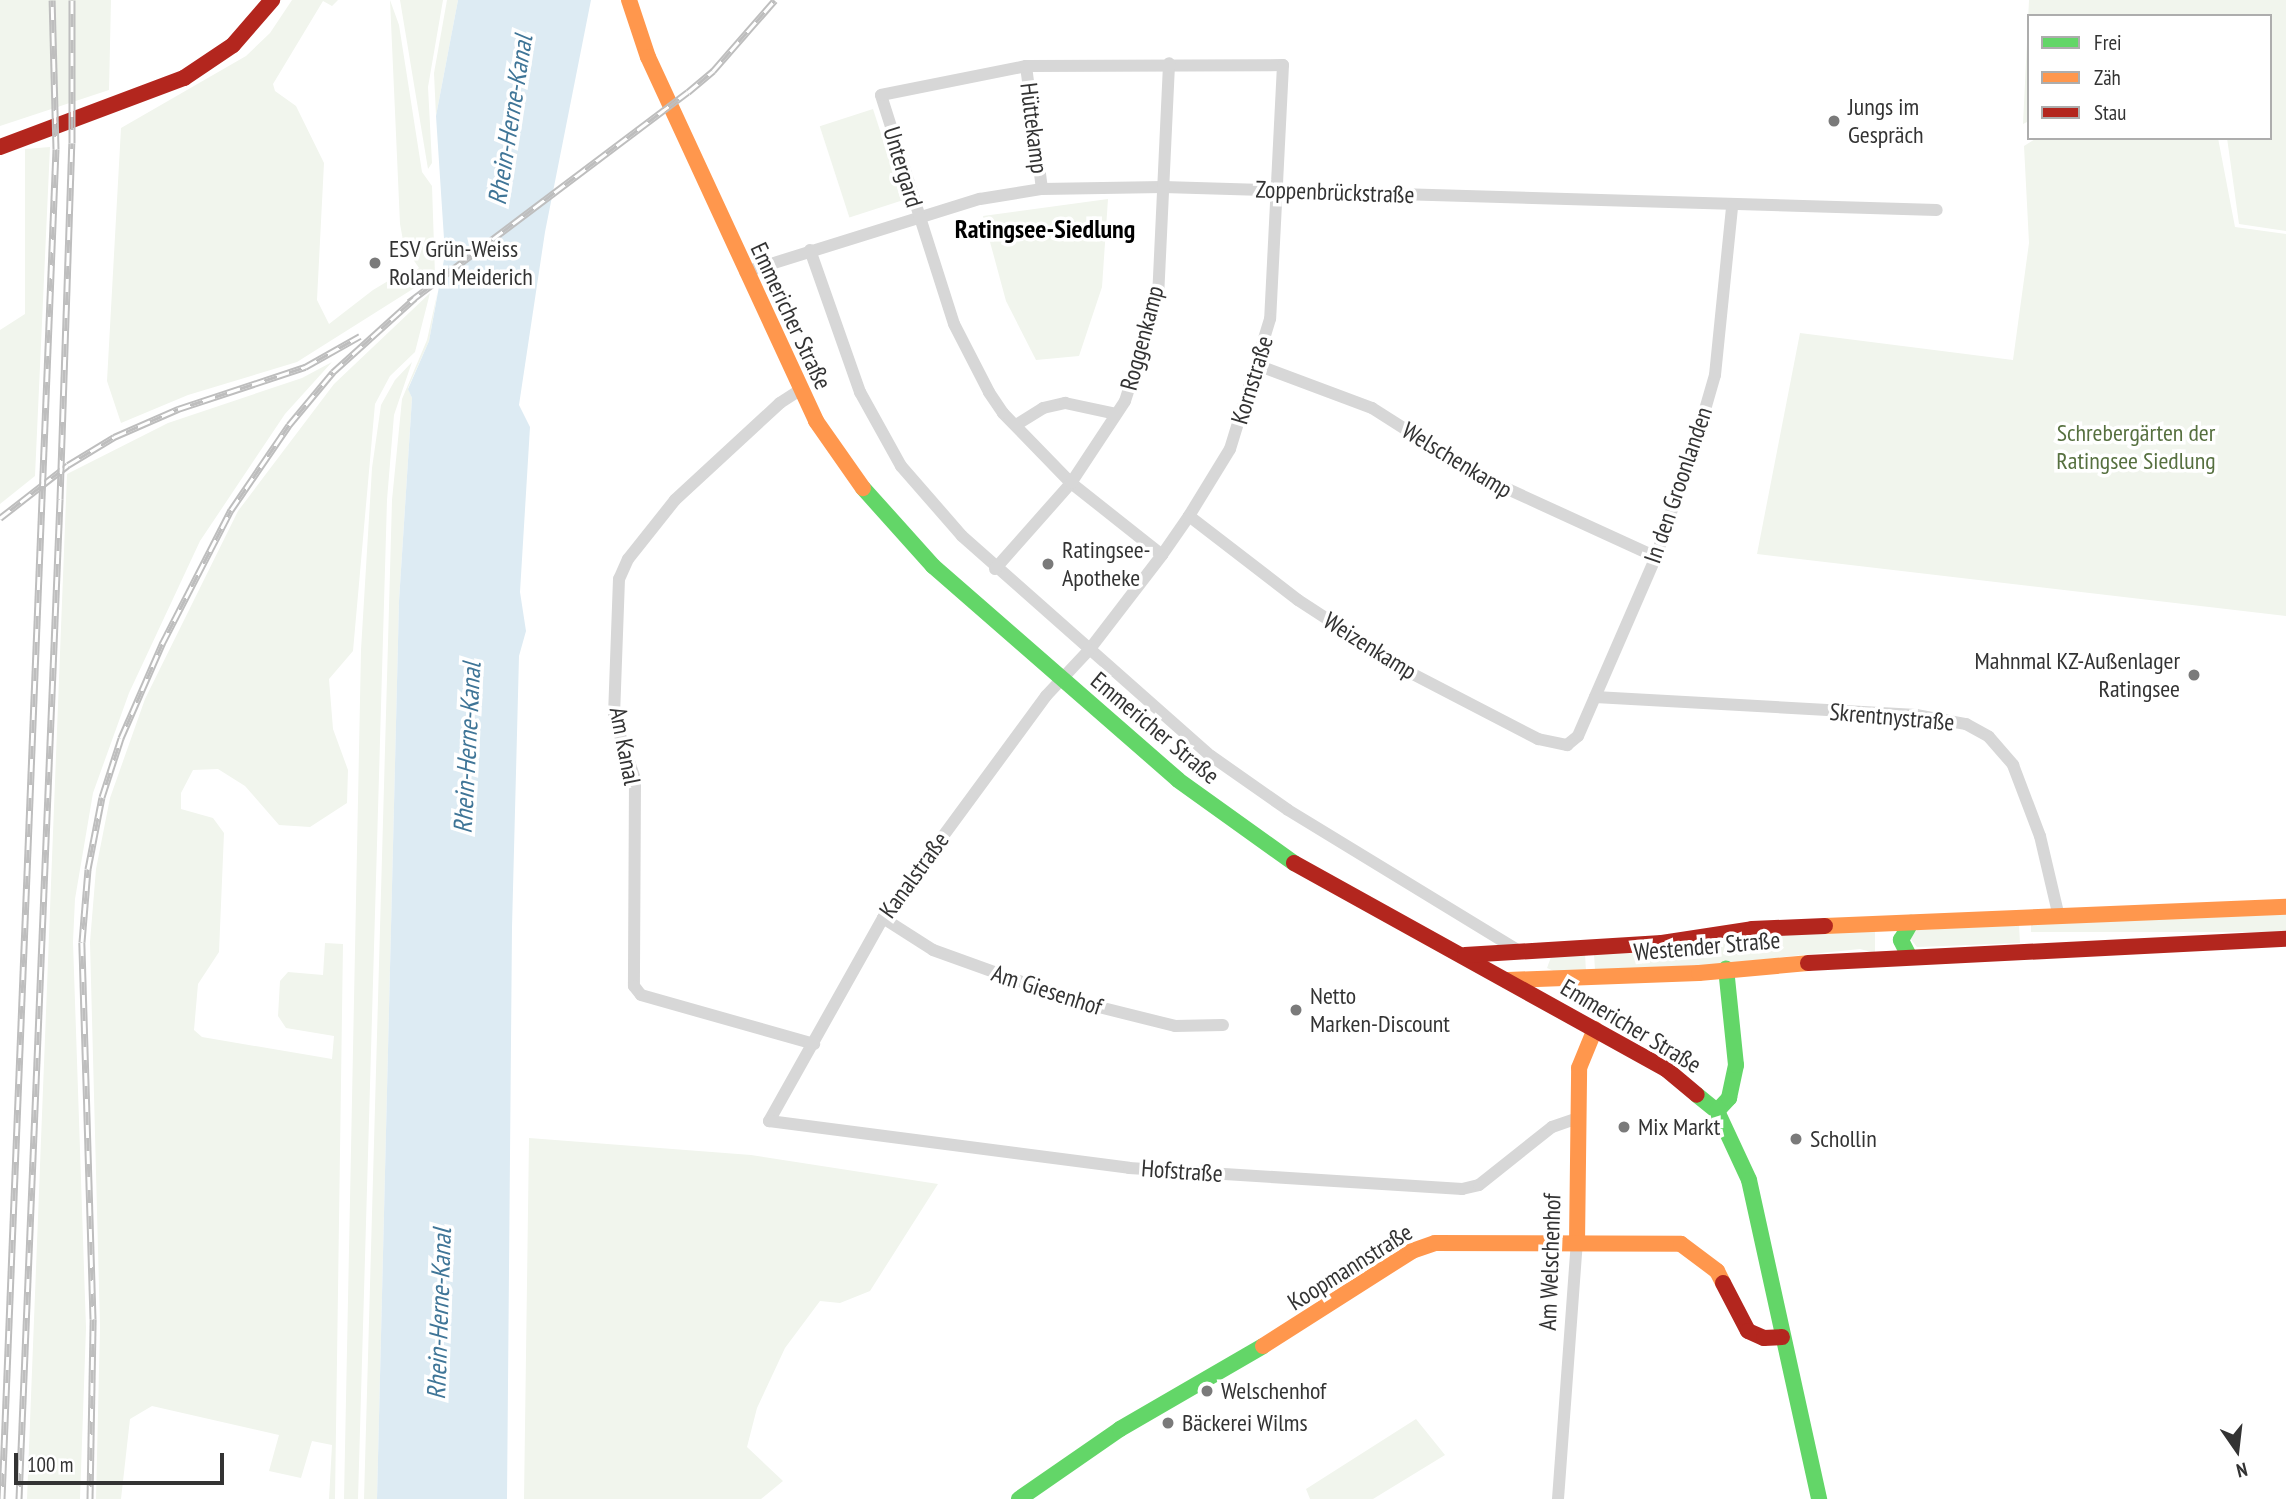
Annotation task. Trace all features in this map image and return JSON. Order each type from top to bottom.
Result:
[{"type":"main road","points":[[0,147],[184,78],[233,45],[272,0]]},
{"type":"main road","name":"Emmericher Straße","points":[[629,0],[648,57],[800,390],[838,457],[870,499],[933,566],[1178,780],[1279,855],[1373,910],[1465,955]]},
{"type":"main road","name":"Westender Straße","points":[[1465,955],[1483,960],[1522,952],[1662,943],[1752,929],[2286,907]]},
{"type":"main road","points":[[1908,954],[1901,940],[1911,923]]},
{"type":"main road","name":"Westender Straße","points":[[1508,980],[1726,969],[1908,954],[2286,939]]},
{"type":"main road","points":[[1508,980],[1510,960],[1522,952]]},
{"type":"main road","name":"Emmericher Straße","points":[[1483,960],[1508,980],[1677,1076],[1717,1111],[1749,1180],[1819,1499]]},
{"type":"main road","points":[[1717,1111],[1729,1098],[1736,1065],[1726,969]]},
{"type":"main road","name":"Am Welschenhof","points":[[1577,1243],[1575,1119],[1580,1059],[1595,1029]]},
{"type":"main road","name":"Koopmannstraße","points":[[1019,1499],[1116,1431],[1326,1310],[1412,1251],[1450,1242],[1681,1244],[1717,1271],[1748,1331],[1764,1338],[1783,1337]]},
{"type":"street","name":"Untergard","points":[[1162,555],[1071,483],[989,392],[954,324],[881,95],[1027,66],[1169,63],[1283,65]]},
{"type":"street","name":"Roggenkamp","points":[[995,569],[1071,483],[1125,401],[1158,298],[1169,63]]},
{"type":"street","name":"Kornstraße","points":[[1089,650],[1162,555],[1230,449],[1258,365],[1270,320],[1283,65]]},
{"type":"street","name":"Hüttekamp","points":[[1027,66],[1042,189]]},
{"type":"street","name":"Zoppenbrückstraße","points":[[745,272],[980,199],[1042,189],[1163,187],[1732,207],[1937,211]]},
{"type":"street","name":"In den Groonlanden","points":[[1567,746],[1578,736],[1656,557],[1715,374],[1732,207]]},
{"type":"street","name":"Emmericher Straße","points":[[810,250],[846,360],[901,466],[995,569],[1212,756],[1277,803],[1522,952]]},
{"type":"street","name":"Welschenkamp","points":[[1258,365],[1372,408],[1477,475],[1656,557]]},
{"type":"street","name":"Am Kanal","points":[[800,390],[675,499],[628,559],[617,600],[614,718],[635,779],[634,986],[641,995],[814,1044]]},
{"type":"street","points":[[1017,425],[1043,408],[1065,403],[1116,414]]},
{"type":"street","name":"Weizenkamp","points":[[1189,516],[1298,600],[1407,671],[1538,739],[1567,746]]},
{"type":"street","name":"Kanalstraße","points":[[769,1121],[883,918],[1062,680],[1089,650]]},
{"type":"street","name":"Skrentnystraße","points":[[1595,697],[1916,715],[1966,724],[1989,737],[2013,765],[2040,836],[2059,917]]},
{"type":"street","name":"Am Giesenhof","points":[[883,918],[933,950],[1075,1001],[1175,1026],[1223,1025]]},
{"type":"street","points":[[1483,960],[1487,932]]},
{"type":"street","name":"Hofstraße","points":[[769,1121],[1129,1168],[1462,1189],[1479,1185],[1552,1127],[1575,1119]]},
{"type":"street","name":"Am Welschenhof","points":[[1558,1499],[1577,1243]]},
{"type":"green space","points":[[0,0],[111,0],[109,90],[0,126]]},
{"type":"green space","points":[[292,0],[338,0],[332,6],[323,1],[273,84],[275,91],[296,106],[324,163],[317,300],[329,324],[373,290],[393,278],[397,284],[419,268],[404,246],[400,224],[390,0],[399,25],[422,172],[432,186],[435,275],[297,362],[188,395],[121,423],[107,381],[121,128],[246,56],[270,33]]},
{"type":"green space","points":[[400,0],[443,0],[428,87],[432,163],[428,169]]},
{"type":"green space","points":[[447,0],[458,0],[436,116],[434,73]]},
{"type":"green space","points":[[2029,0],[2286,0],[2286,231],[2239,224],[2227,140],[2272,140],[2272,14],[2028,14]]},
{"type":"green space","points":[[2027,41],[2027,122],[2023,124]]},
{"type":"green space","points":[[873,109],[903,200],[849,218],[820,126]]},
{"type":"green space","name":"Schrebergärten der Ratingsee Siedlung","points":[[2034,140],[2218,140],[2235,227],[2286,234],[2286,616],[1757,554],[1800,333],[2013,360],[2029,243],[2024,146]]},
{"type":"green space","points":[[50,147],[35,476],[0,504],[0,330],[25,314],[25,149]]},
{"type":"green space","points":[[1108,199],[1102,287],[1079,356],[1036,360],[1006,301],[983,216]]},
{"type":"green space","points":[[438,290],[429,341],[408,388],[412,398],[399,601],[377,1499],[364,1499],[392,500],[402,399],[427,340]]},
{"type":"green space","points":[[430,293],[415,352],[390,376],[375,404],[353,651],[329,679],[333,729],[348,770],[347,803],[310,827],[279,825],[245,786],[218,769],[193,770],[181,793],[181,809],[213,818],[224,833],[219,952],[198,984],[194,1030],[202,1037],[332,1059],[334,1036],[286,1028],[278,1016],[280,981],[288,972],[323,975],[325,943],[343,944],[335,1499],[329,1499],[332,1445],[312,1441],[301,1478],[269,1471],[279,1435],[152,1406],[130,1419],[121,1499],[96,1499],[100,1326],[90,942],[96,869],[110,798],[145,699],[238,511],[334,384]]},
{"type":"green space","points":[[332,362],[285,414],[200,541],[129,693],[93,793],[75,899],[73,942],[86,1328],[80,1499],[27,1499],[67,474],[168,423],[302,378]]},
{"type":"green space","points":[[412,362],[394,415],[387,500],[358,1499],[344,1499],[361,650],[372,468],[381,405],[395,380]]},
{"type":"green space","points":[[2031,914],[2286,914],[2286,932],[2031,932]]},
{"type":"green space","points":[[2019,925],[2020,943],[1917,947],[1909,937],[1917,930]]},
{"type":"green space","points":[[1875,927],[1875,953],[1860,949],[1698,966],[1595,970],[1594,954]]},
{"type":"green space","points":[[1585,954],[1586,971],[1556,972],[1547,968],[1551,957]]},
{"type":"green space","points":[[529,1138],[751,1155],[938,1184],[870,1291],[840,1303],[820,1301],[785,1348],[757,1408],[747,1447],[783,1481],[761,1499],[524,1499]]},
{"type":"green space","points":[[1416,1419],[1445,1455],[1373,1499],[1310,1499],[1306,1489]]},
{"type":"water","name":"Rhein-Herne-Kanal","points":[[458,0],[591,0],[545,232],[519,405],[530,427],[520,592],[526,631],[519,656],[512,928],[507,1499],[377,1499],[399,601],[412,398],[408,389],[429,341],[445,254],[436,116]]},
{"type":"railway","points":[[2,1499],[56,149],[52,0]]},
{"type":"railway","points":[[19,1499],[60,499],[72,143],[72,0]]},
{"type":"railway","points":[[409,302],[688,92],[713,71],[775,0]]},
{"type":"railway","points":[[90,1499],[93,1319],[82,942],[88,869],[102,797],[121,738],[162,644],[231,510],[289,425],[333,372],[415,298]]},
{"type":"railway","points":[[0,518],[68,465],[114,437],[178,409],[305,367],[360,336]]},
{"type":"traffic: fast","points":[[863,488],[933,566],[1178,780],[1294,863]]},
{"type":"traffic: fast","points":[[1908,954],[1901,940],[1911,923]]},
{"type":"traffic: fast","points":[[1717,1111],[1729,1098],[1736,1065],[1726,969]]},
{"type":"traffic: fast","points":[[1697,1095],[1717,1111],[1749,1180],[1819,1499]]},
{"type":"traffic: fast","points":[[1019,1499],[1120,1429],[1263,1346]]},
{"type":"traffic: slow","points":[[629,0],[648,57],[816,421],[863,488]]},
{"type":"traffic: slow","points":[[1825,926],[2286,907]]},
{"type":"traffic: slow","points":[[1508,980],[1699,973],[1808,963]]},
{"type":"traffic: slow","points":[[1577,1243],[1579,1068],[1595,1029]]},
{"type":"traffic: slow","points":[[1263,1346],[1412,1251],[1435,1243],[1681,1244],[1717,1271],[1723,1283]]},
{"type":"traffic: jam","points":[[0,147],[184,78],[233,45],[272,0]]},
{"type":"traffic: jam","points":[[1294,863],[1666,1069],[1697,1095]]},
{"type":"traffic: jam","points":[[1465,955],[1662,943],[1752,929],[1825,926]]},
{"type":"traffic: jam","points":[[1808,963],[2286,939]]},
{"type":"traffic: jam","points":[[1723,1283],[1748,1331],[1764,1338],[1782,1337]]},
{"type":"place","name":"Jungs im Gespräch","points":[[1834,121]]},
{"type":"place","name":"ESV Grün-Weiss Roland Meiderich","points":[[375,263]]},
{"type":"place","name":"Ratingsee- Apotheke","points":[[1048,564]]},
{"type":"place","name":"Mahnmal KZ-Außenlager Ratingsee","points":[[2194,675]]},
{"type":"place","name":"Netto Marken-Discount","points":[[1296,1010]]},
{"type":"place","name":"Mix Markt","points":[[1624,1127]]},
{"type":"place","name":"Schollin","points":[[1796,1139]]},
{"type":"place","name":"Welschenhof","points":[[1207,1391]]},
{"type":"place","name":"Bäckerei Wilms","points":[[1168,1423]]},
{"type":"district","name":"Ratingsee-Siedlung","points":[[1045,229]]}]
